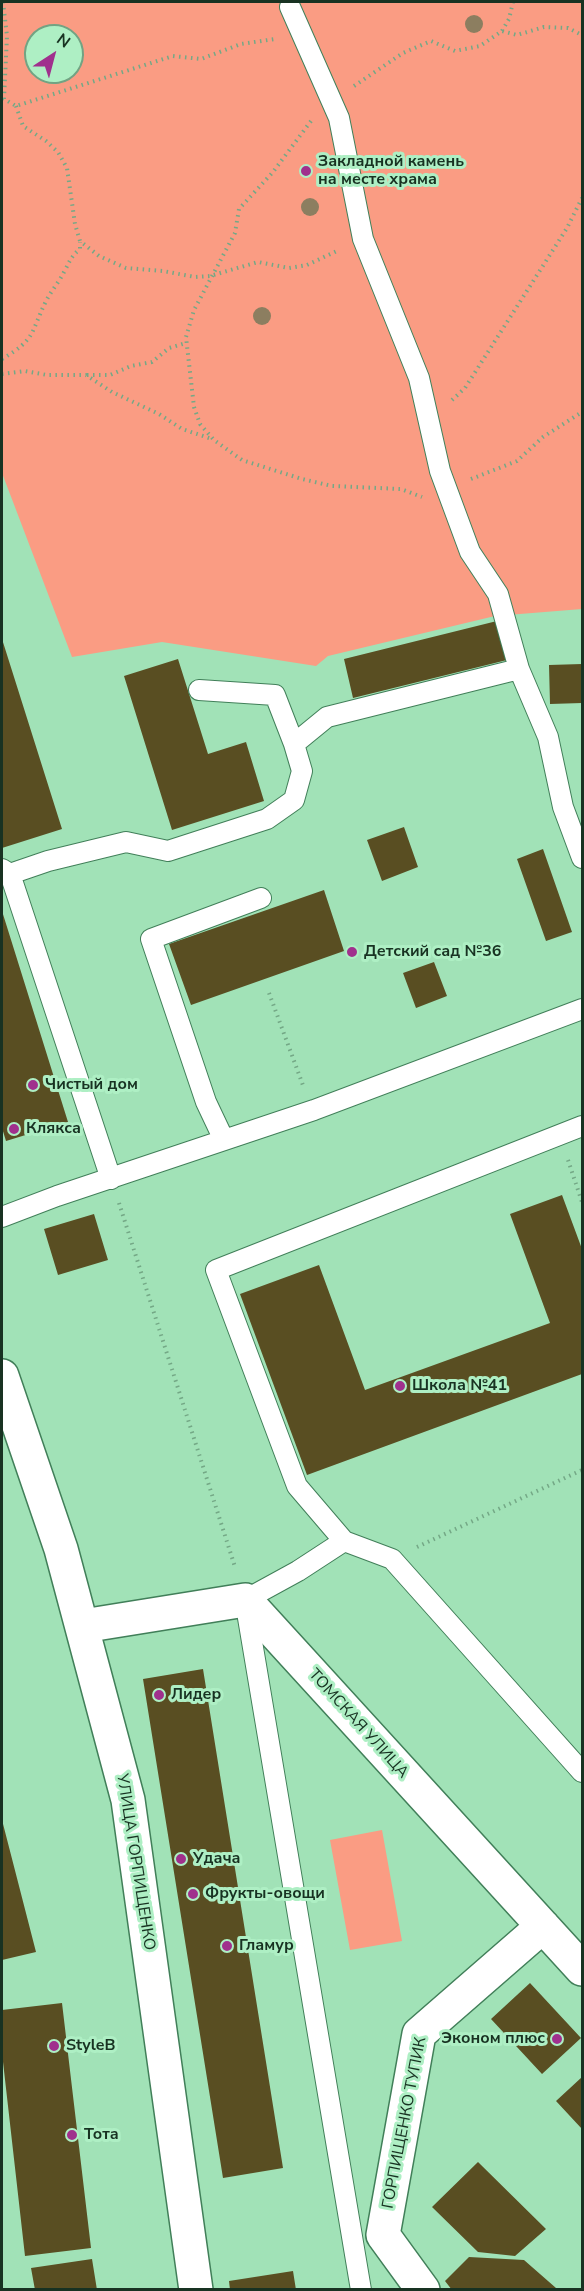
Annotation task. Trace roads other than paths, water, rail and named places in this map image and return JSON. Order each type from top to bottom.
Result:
[{"type":"street","name":"УЛИЦА ГОРПИЩЕНКО","points":[[2,1376],[14,1451],[61,1550],[128,1800],[196,2289]]},
{"type":"street","points":[[83,1626],[245,1600]]},
{"type":"street","name":"ТОМСКАЯ УЛИЦА","points":[[245,1600],[582,1969]]},
{"type":"street","name":"ГОРПИЩЕНКО ТУПИК","points":[[368,2237],[419,2034],[543,1926]]},
{"type":"street","points":[[368,2237],[423,2289]]},
{"type":"lane","points":[[290,7],[339,118],[362,235],[419,378],[440,471],[470,552],[498,594],[519,669],[548,737],[563,807],[582,858]]},
{"type":"lane","points":[[294,744],[327,717],[519,669]]},
{"type":"lane","points":[[111,1179],[6,871],[126,842],[168,850],[267,819],[294,800],[302,771],[275,695],[199,690]]},
{"type":"lane","points":[[224,1140],[206,1102],[152,939],[261,898]]},
{"type":"lane","points":[[2,1217],[314,1110],[582,1009]]},
{"type":"lane","points":[[582,1126],[216,1270],[297,1486],[345,1540],[392,1559],[582,1772]]},
{"type":"lane","points":[[345,1540],[298,1571],[245,1600],[368,2237],[361,2289]]},
{"type":"place","name":"Закладной камень на месте храма","points":[[306,171]]},
{"type":"place","name":"Детский сад №36","points":[[352,952]]},
{"type":"place","name":"Чистый дом","points":[[33,1085]]},
{"type":"place","name":"Клякса","points":[[14,1129]]},
{"type":"place","name":"Школа №41","points":[[400,1386]]},
{"type":"place","name":"Лидер","points":[[159,1695]]},
{"type":"place","name":"Удача","points":[[181,1859]]},
{"type":"place","name":"Фрукты-овощи","points":[[193,1894]]},
{"type":"place","name":"Гламур","points":[[227,1946]]},
{"type":"place","name":"Эконом плюс","points":[[557,2039]]},
{"type":"place","name":"StyleB","points":[[54,2046]]},
{"type":"place","name":"Тота","points":[[72,2135]]}]
